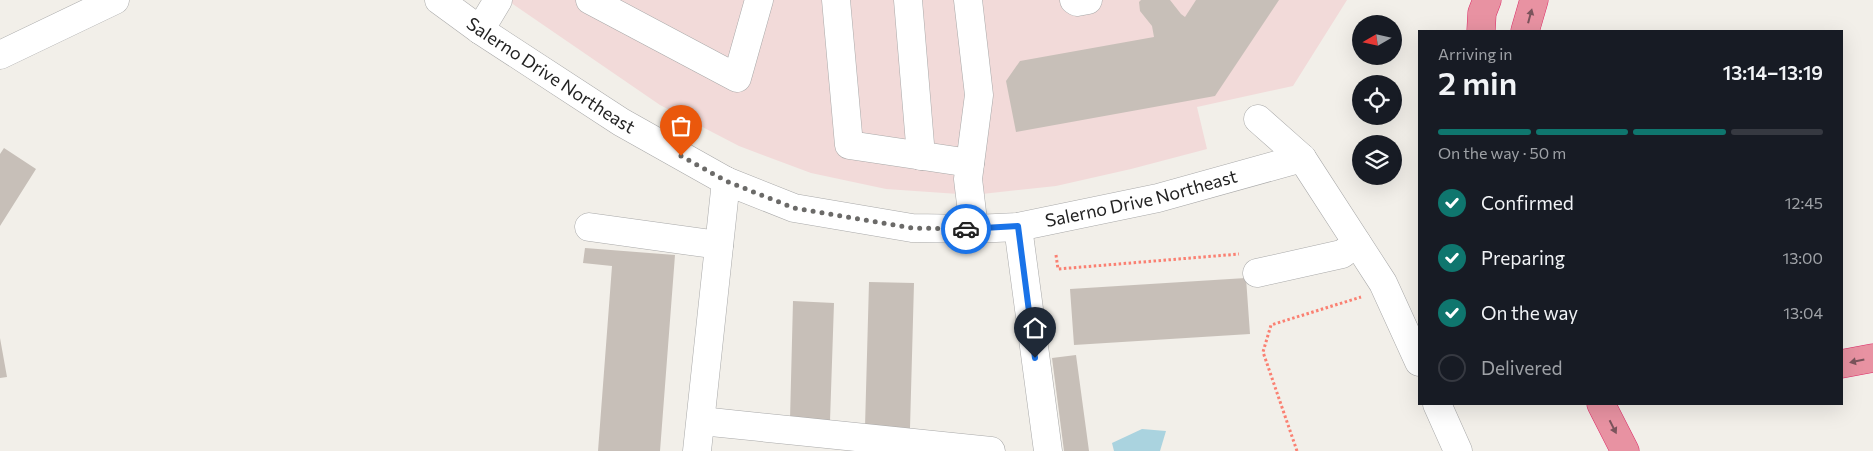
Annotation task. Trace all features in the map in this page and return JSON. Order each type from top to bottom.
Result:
[{"type":"highway","points":[[1481,30],[1482,13],[1487,0]]},
{"type":"highway","points":[[1526,30],[1534,0]]},
{"type":"highway","points":[[1843,364],[1873,358]]},
{"type":"highway","points":[[1602,405],[1625,451]]},
{"type":"street","points":[[0,55],[115,0]]},
{"type":"street","name":"Salerno Drive Northeast","points":[[439,0],[480,30],[621,122],[726,181],[794,208],[912,228],[974,229],[1018,226],[1158,198],[1302,158]]},
{"type":"street","points":[[480,30],[498,0]]},
{"type":"street","points":[[590,0],[737,78],[759,0]]},
{"type":"street","points":[[836,0],[849,145],[970,163]]},
{"type":"street","points":[[908,0],[922,156]]},
{"type":"street","points":[[968,0],[979,95],[968,179],[974,229]]},
{"type":"street","points":[[1074,0],[1077,2],[1088,0]]},
{"type":"street","points":[[1258,119],[1302,158],[1383,283],[1418,360]]},
{"type":"street","points":[[697,451],[726,181]]},
{"type":"street","points":[[1018,226],[1048,451]]},
{"type":"street","points":[[590,227],[719,245]]},
{"type":"street","points":[[1257,273],[1342,254],[1357,243]]},
{"type":"street","points":[[1437,405],[1458,451]]},
{"type":"street","points":[[701,420],[991,451]]},
{"type":"path","points":[[1056,255],[1058,269],[1253,253],[1257,273]]},
{"type":"path","points":[[1297,451],[1263,352],[1271,325],[1368,295]]},
{"type":"shaded area","points":[[507,0],[1347,0],[1293,86],[1197,107],[1207,149],[1056,186],[973,195],[886,189],[811,173],[739,146],[660,105]]},
{"type":"water","points":[[1142,429],[1166,431],[1160,451],[1114,451],[1112,443]]},
{"type":"building","points":[[1141,0],[1170,0],[1185,17],[1196,0],[1279,0],[1215,96],[1016,132],[1006,81],[1020,61],[1154,37],[1152,26],[1140,11],[1139,2]]},
{"type":"building","points":[[4,148],[36,169],[0,226],[0,154]]},
{"type":"building","points":[[585,248],[675,255],[660,451],[598,451],[612,266],[583,263]]},
{"type":"building","points":[[1246,278],[1250,334],[1074,345],[1070,289]]},
{"type":"building","points":[[869,282],[914,283],[910,428],[865,427]]},
{"type":"building","points":[[793,301],[834,303],[830,421],[790,420]]},
{"type":"building","points":[[0,338],[7,377],[0,378]]},
{"type":"building","points":[[1076,355],[1089,451],[1064,451],[1052,358]]},
{"type":"way so far","points":[[681,156],[726,181],[794,208],[912,228],[966,229]]},
{"type":"route","points":[[966,229],[1018,226],[1035,358]]}]
